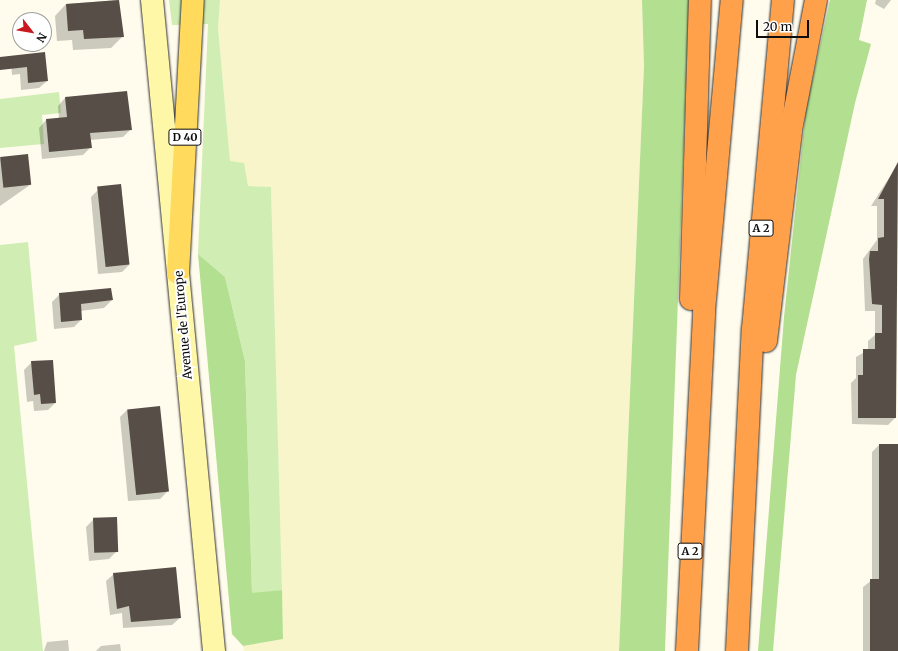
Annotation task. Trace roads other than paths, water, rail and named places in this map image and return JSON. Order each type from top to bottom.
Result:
[{"type":"highway","points":[[695,451],[690,324],[700,0]]},
{"type":"highway","name":"A 2","points":[[687,651],[695,451],[709,241],[732,0]]},
{"type":"highway","name":"A 2","points":[[737,651],[745,456],[763,204],[783,0]]},
{"type":"highway","points":[[745,456],[766,347],[791,130],[816,0]]},
{"type":"main road","name":"Avenue de l'Europe","points":[[152,0],[214,651]]},
{"type":"main road","name":"D 40","points":[[178,273],[192,0]]}]
